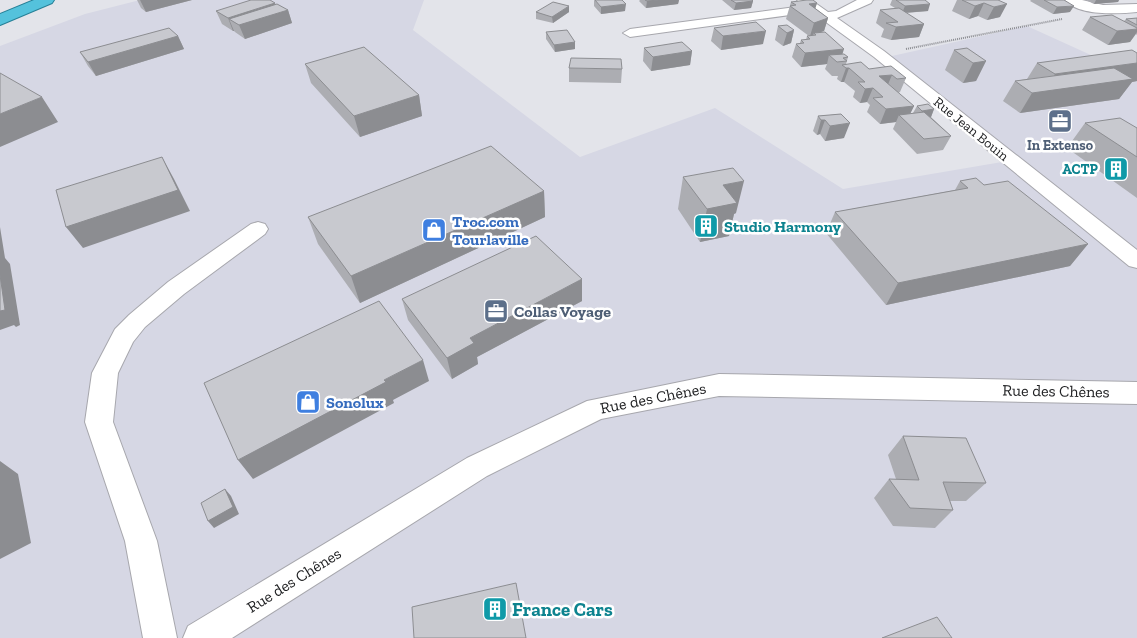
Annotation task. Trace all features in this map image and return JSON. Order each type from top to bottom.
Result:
[{"type":"highway","points":[[0,10],[25,0]]},
{"type":"highway","points":[[0,20],[47,0]]},
{"type":"street","points":[[630,33],[815,8],[839,14],[866,0]]},
{"type":"street","points":[[1071,0],[1082,6],[1102,10],[1137,8]]},
{"type":"street","name":"Rue Jean Bouin","points":[[815,8],[879,54],[1137,261]]},
{"type":"street","points":[[160,638],[141,541],[99,422],[105,373],[124,336],[137,321],[176,288],[258,229]]},
{"type":"street","name":"Rue des Chênes","points":[[200,638],[476,467],[596,409],[719,385],[1137,393]]},
{"type":"path","points":[[879,54],[1044,21],[1092,16],[1102,10]]},
{"type":"shaded area","points":[[140,0],[424,0],[413,30],[580,157],[715,108],[843,189],[1002,162],[883,58],[1027,26],[1104,61],[1137,59],[1137,638],[0,638],[0,46],[85,14]]},
{"type":"building","points":[[251,0],[270,0],[275,3],[228,18],[216,11]]},
{"type":"building","points":[[595,0],[622,0],[626,4],[601,7]]},
{"type":"building","points":[[731,0],[752,0],[753,1],[736,3]]},
{"type":"building","points":[[813,0],[817,3],[809,4],[828,18],[814,23],[790,6],[796,5],[791,2]]},
{"type":"building","points":[[896,0],[925,0],[930,4],[905,6]]},
{"type":"building","points":[[962,0],[998,0],[1007,4],[994,7],[984,3],[975,6]]},
{"type":"building","points":[[1044,0],[1064,0],[1074,6],[1057,7]]},
{"type":"building","points":[[553,2],[569,6],[552,17],[536,12]]},
{"type":"building","points":[[277,4],[288,10],[239,25],[229,19]]},
{"type":"building","points":[[899,8],[924,24],[896,27],[886,23],[898,22],[880,10]]},
{"type":"building","points":[[1112,15],[1137,29],[1117,31],[1090,17]]},
{"type":"building","points":[[1137,18],[1137,25],[1126,19]]},
{"type":"building","points":[[756,22],[766,31],[723,36],[714,28]]},
{"type":"building","points":[[787,25],[794,30],[787,33],[778,26]]},
{"type":"building","points":[[169,28],[178,36],[88,62],[80,52]]},
{"type":"building","points":[[567,30],[575,42],[554,45],[546,32]]},
{"type":"building","points":[[825,32],[844,49],[805,53],[796,44],[804,43],[801,40],[810,39],[807,36],[816,35],[814,33]]},
{"type":"building","points":[[682,42],[692,51],[653,57],[644,48]]},
{"type":"building","points":[[364,47],[419,95],[354,116],[305,64]]},
{"type":"building","points":[[967,48],[986,61],[973,63],[954,50]]},
{"type":"building","points":[[1132,50],[1137,53],[1137,63],[1055,74],[1037,63]]},
{"type":"building","points":[[844,54],[848,57],[843,58],[847,61],[837,62],[829,55]]},
{"type":"building","points":[[571,58],[621,59],[622,69],[569,68]]},
{"type":"building","points":[[861,62],[869,69],[891,66],[906,78],[897,79],[892,75],[879,76],[914,106],[886,109],[873,98],[883,97],[873,88],[865,89],[858,82],[865,82],[849,68],[842,65]]},
{"type":"building","points":[[1114,68],[1133,79],[1032,93],[1015,81]]},
{"type":"building","points":[[0,73],[42,97],[0,114]]},
{"type":"building","points":[[928,104],[934,109],[922,111],[917,106]]},
{"type":"building","points":[[924,112],[951,136],[924,139],[899,115]]},
{"type":"building","points":[[841,114],[850,123],[830,126],[818,116]]},
{"type":"building","points":[[1120,118],[1137,128],[1137,157],[1085,123]]},
{"type":"building","points":[[491,146],[544,191],[351,276],[308,217]]},
{"type":"building","points":[[162,157],[178,190],[66,227],[56,190]]},
{"type":"building","points":[[733,168],[744,181],[723,185],[737,203],[707,209],[683,177]]},
{"type":"building","points":[[976,178],[984,185],[1008,181],[1088,244],[898,283],[835,212],[968,188],[960,181]]},
{"type":"building","name":"Collas Voyage","points":[[536,236],[582,279],[470,338],[474,343],[447,358],[402,299]]},
{"type":"building","points":[[0,275],[5,310],[0,311]]},
{"type":"building","name":"Sonolux","points":[[379,301],[423,360],[384,380],[386,382],[238,460],[204,383]]},
{"type":"building","points":[[903,436],[966,438],[986,483],[943,482],[953,510],[910,508],[889,479],[919,480]]},
{"type":"building","points":[[225,489],[233,507],[208,521],[201,503]]},
{"type":"building","name":"France Cars","points":[[516,583],[526,638],[414,638],[412,607]]},
{"type":"building","points":[[937,617],[952,638],[882,638]]},
{"type":"place","name":"In Extenso","points":[[1060,121]]},
{"type":"place","name":"ACTP","points":[[1116,169]]},
{"type":"place","name":"Studio Harmony","points":[[706,226]]},
{"type":"place","name":"Troc.com Tourlaville","points":[[434,230]]},
{"type":"place","name":"Collas Voyage","points":[[496,311]]},
{"type":"place","name":"Sonolux","points":[[308,402]]},
{"type":"place","name":"France Cars","points":[[495,609]]}]
